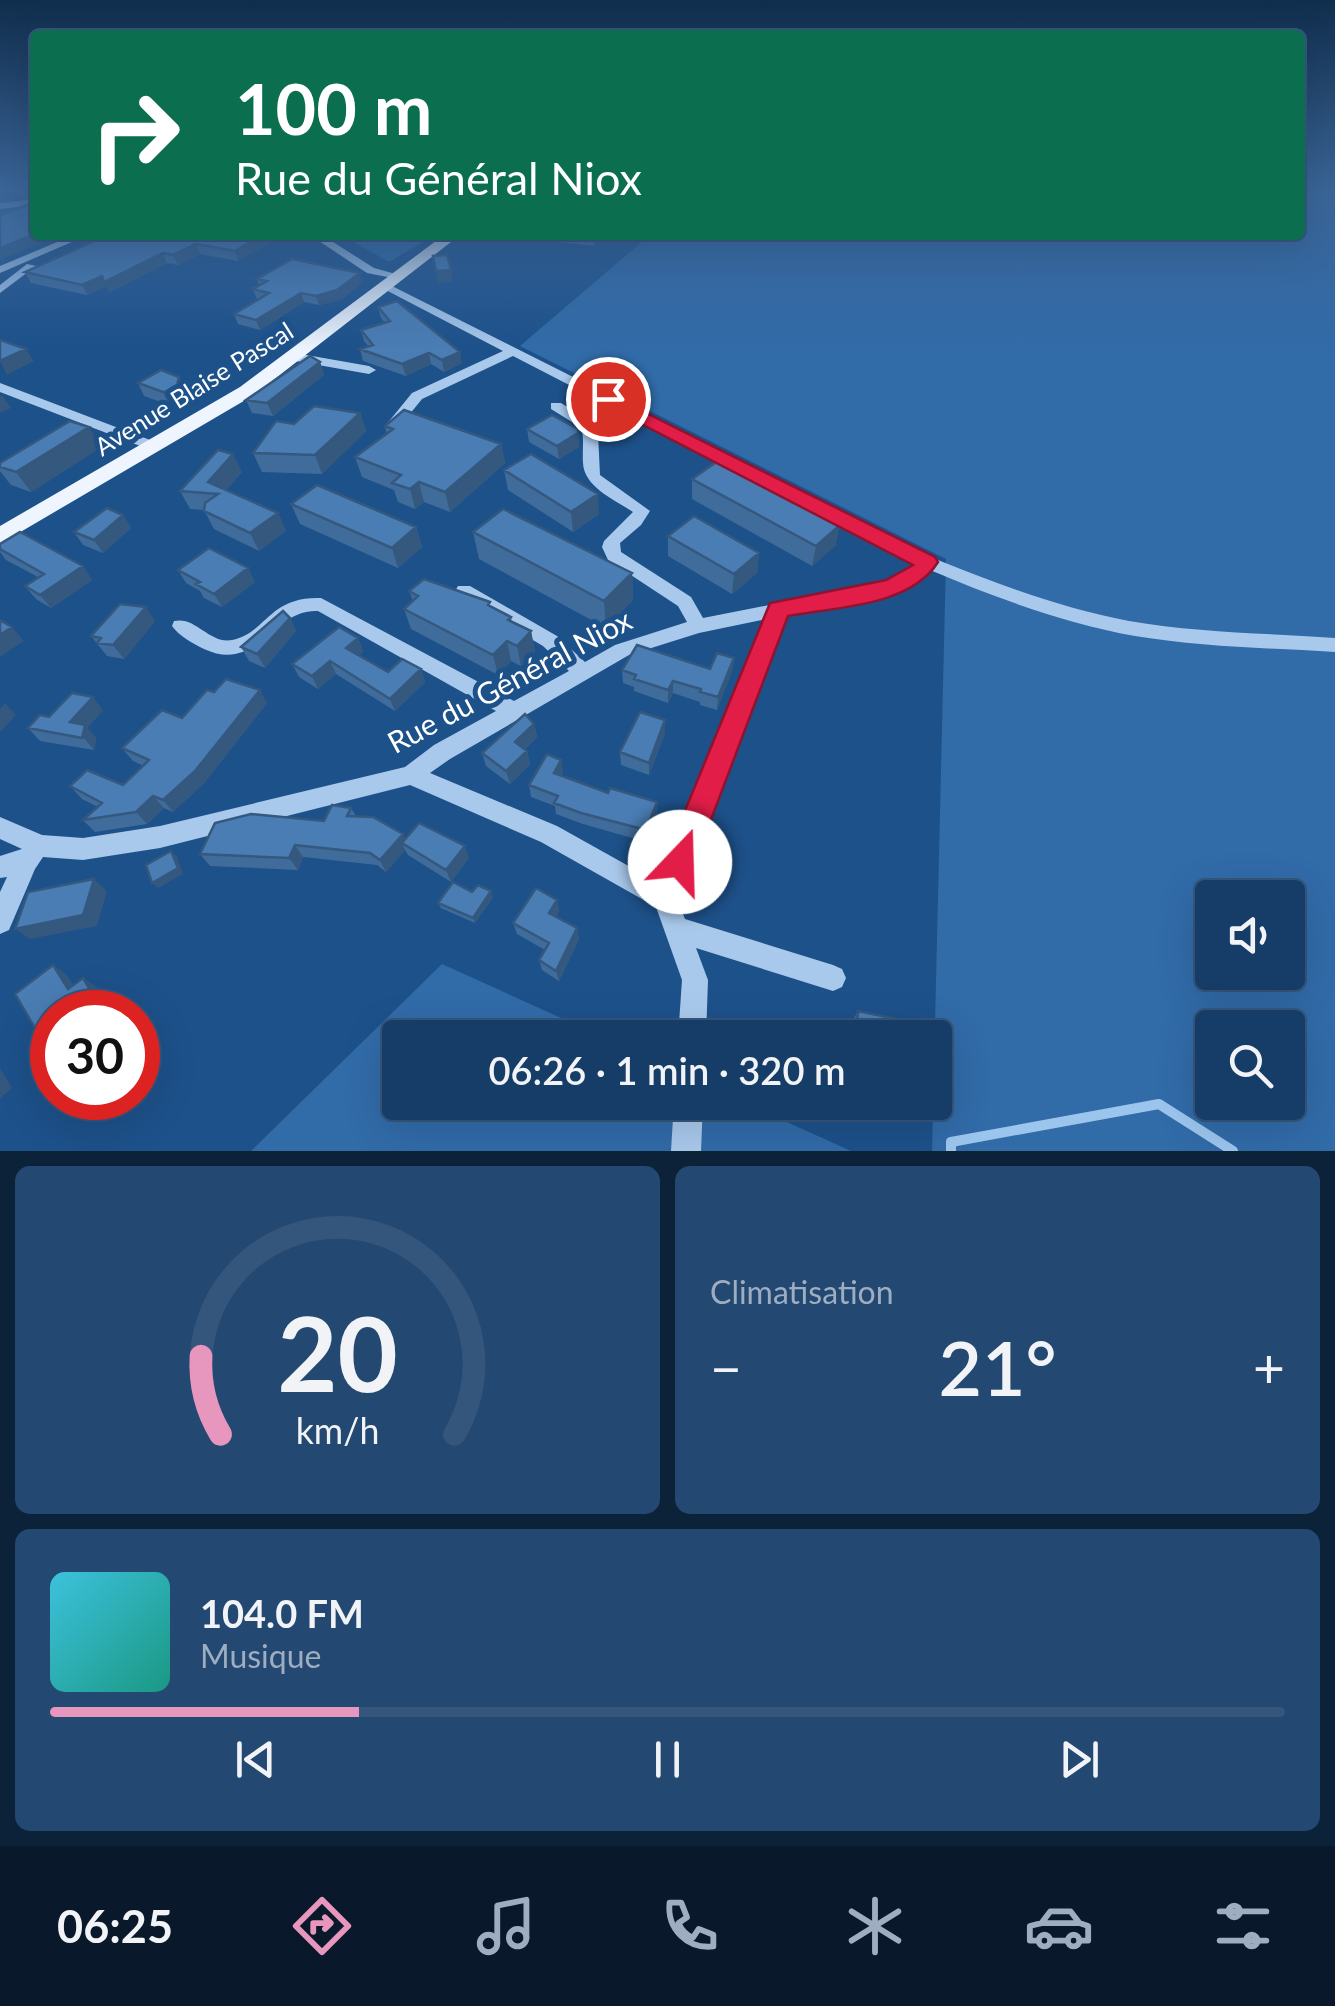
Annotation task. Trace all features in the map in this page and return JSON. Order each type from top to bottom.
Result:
[{"type":"main road","name":"Avenue Blaise Pascal","points":[[0,536],[247,391],[441,244]]},
{"type":"street","points":[[0,272],[63,244]]},
{"type":"street","points":[[329,244],[371,271],[608,399],[927,562],[982,586],[1094,620],[1164,633],[1335,645]]},
{"type":"street","points":[[0,290],[32,266],[25,260]]},
{"type":"street","points":[[0,272],[15,276]]},
{"type":"street","points":[[384,436],[416,396],[515,350]]},
{"type":"street","points":[[295,357],[370,370]]},
{"type":"street","points":[[0,387],[153,446]]},
{"type":"street","points":[[556,406],[578,419],[608,399]]},
{"type":"street","points":[[584,415],[594,435],[590,470],[593,477],[642,511],[638,520],[613,537],[610,547],[614,556],[686,602],[698,626]]},
{"type":"street","name":"Rue du Général Niox","points":[[0,828],[34,854],[83,849],[160,837],[411,774],[622,650],[698,626],[892,587],[920,571],[927,562]]},
{"type":"street","points":[[464,591],[550,641],[583,672]]},
{"type":"street","points":[[181,626],[221,648],[233,647],[297,604],[321,605],[514,710]]},
{"type":"street","points":[[693,1020],[696,980],[666,898],[779,609]]},
{"type":"street","points":[[411,774],[549,834],[666,898]]},
{"type":"street","points":[[0,867],[34,854]]},
{"type":"street","points":[[0,922],[34,854]]},
{"type":"street","points":[[676,929],[833,978]]},
{"type":"street","points":[[686,1151],[688,1120]]},
{"type":"shaded area","points":[[356,244],[420,244],[389,262]]},
{"type":"shaded area","points":[[640,244],[1335,244],[1335,1151],[932,1151],[933,1120],[952,1120],[952,1020],[935,1020],[946,559],[520,346]]},
{"type":"shaded area","points":[[442,964],[566,1020],[385,1020]]},
{"type":"shaded area","points":[[382,1023],[382,1120],[783,1120],[851,1151],[251,1151]]},
{"type":"building","points":[[88,244],[248,244],[235,251],[196,244],[173,255],[163,253],[104,282],[102,276],[82,285],[25,272]]},
{"type":"building","points":[[447,255],[451,270],[436,271],[433,256]]},
{"type":"building","points":[[292,259],[360,273],[337,290],[316,296],[301,293],[256,320],[234,314],[269,293],[253,289],[267,281],[257,279]]},
{"type":"building","points":[[397,301],[460,352],[442,360],[429,353],[402,364],[360,349],[373,345],[361,330],[390,321],[378,307]]},
{"type":"building","points":[[0,340],[26,349],[0,361]]},
{"type":"building","points":[[310,356],[320,362],[267,403],[246,400]]},
{"type":"building","points":[[161,370],[179,377],[176,390],[163,392],[138,383]]},
{"type":"building","points":[[314,406],[360,413],[315,455],[253,453],[276,421],[294,424]]},
{"type":"building","points":[[404,410],[501,444],[445,492],[419,482],[410,489],[392,483],[401,475],[355,457],[393,429],[385,426]]},
{"type":"building","points":[[552,415],[578,429],[578,433],[557,446],[527,429]]},
{"type":"building","points":[[70,421],[89,427],[16,472],[0,467],[0,463]]},
{"type":"building","points":[[218,450],[233,454],[208,482],[278,513],[250,533],[204,511],[205,503],[218,494],[180,491]]},
{"type":"building","points":[[531,454],[598,494],[571,512],[504,470]]},
{"type":"building","points":[[718,461],[840,525],[816,546],[692,479]]},
{"type":"building","points":[[317,485],[416,527],[392,548],[291,504]]},
{"type":"building","points":[[107,508],[123,515],[94,540],[74,532]]},
{"type":"building","points":[[503,509],[632,573],[604,601],[473,532]]},
{"type":"building","points":[[694,516],[759,553],[734,574],[668,536]]},
{"type":"building","points":[[20,532],[83,566],[40,595],[25,586],[44,574],[0,549],[0,544]]},
{"type":"building","points":[[209,548],[248,568],[214,594],[178,570]]},
{"type":"building","points":[[424,579],[490,602],[488,605],[511,617],[508,620],[531,631],[517,646],[507,641],[493,655],[404,609],[418,596],[409,591]]},
{"type":"building","points":[[120,604],[146,607],[113,645],[97,643],[101,638],[91,636]]},
{"type":"building","points":[[283,611],[290,618],[257,654],[241,647]]},
{"type":"building","points":[[0,620],[12,627],[0,635]]},
{"type":"building","points":[[339,627],[358,638],[346,648],[388,672],[402,659],[421,669],[390,699],[330,661],[312,676],[292,664]]},
{"type":"building","points":[[637,645],[710,669],[717,653],[734,658],[718,697],[673,681],[668,690],[634,679],[636,675],[622,670]]},
{"type":"building","points":[[226,679],[260,690],[195,771],[163,800],[153,796],[136,812],[83,820],[102,803],[70,786],[87,770],[123,785],[149,760],[122,748],[162,710],[182,718],[207,690],[214,692]]},
{"type":"building","points":[[72,693],[93,697],[70,722],[85,725],[82,738],[28,728],[40,715],[49,717]]},
{"type":"building","points":[[640,712],[665,720],[649,763],[620,752]]},
{"type":"building","points":[[525,714],[534,724],[515,742],[527,751],[506,771],[482,753]]},
{"type":"building","points":[[547,754],[561,760],[554,773],[608,793],[610,788],[657,802],[646,830],[554,803],[558,796],[529,785]]},
{"type":"building","points":[[332,805],[351,808],[347,816],[373,817],[403,834],[380,860],[370,853],[295,845],[289,858],[200,854],[215,823],[251,814],[324,821]]},
{"type":"building","points":[[419,823],[465,846],[446,870],[402,843]]},
{"type":"building","points":[[171,851],[178,868],[152,883],[146,865]]},
{"type":"building","points":[[94,879],[83,915],[15,929],[28,892]]},
{"type":"building","points":[[453,882],[472,892],[478,885],[491,891],[473,918],[438,903]]},
{"type":"building","points":[[536,888],[557,900],[549,913],[577,928],[556,971],[539,960],[549,943],[513,923]]},
{"type":"building","points":[[53,965],[68,989],[83,978],[90,990],[30,990],[30,1020],[15,994]]},
{"type":"building","points":[[858,1011],[901,1020],[857,1020]]},
{"type":"waterway","points":[[951,1151],[951,1142],[1159,1104],[1233,1151]]},
{"type":"route","points":[[608,399],[927,562],[920,571],[892,587],[779,609],[680,862]]}]
